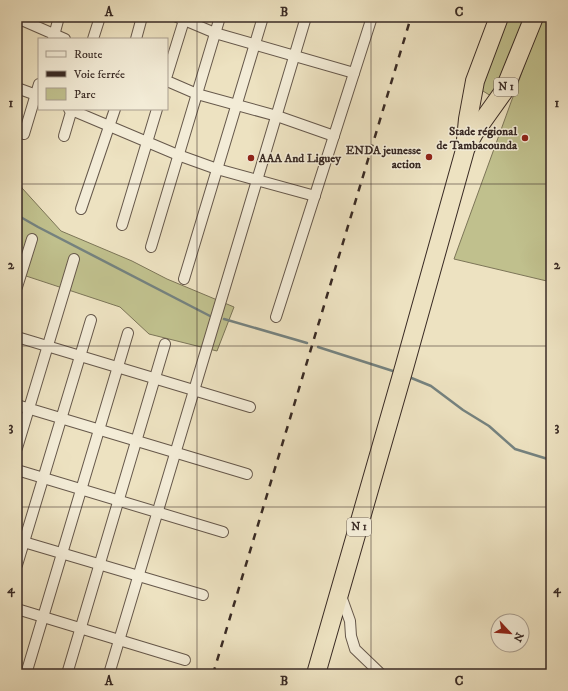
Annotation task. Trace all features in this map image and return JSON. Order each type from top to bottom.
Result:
[{"type":"highway","name":"N 1","points":[[316,674],[465,150],[468,119],[475,81],[499,17]]},
{"type":"highway","name":"N 1","points":[[465,150],[474,133],[504,91],[534,17]]},
{"type":"street","points":[[17,18],[53,37],[59,17]]},
{"type":"street","points":[[93,38],[100,17]]},
{"type":"street","points":[[136,38],[142,17]]},
{"type":"street","points":[[151,247],[220,17]]},
{"type":"street","points":[[184,279],[263,17]]},
{"type":"street","points":[[109,674],[306,17]]},
{"type":"street","points":[[276,317],[372,17]]},
{"type":"street","points":[[168,72],[182,18],[215,33],[354,73]]},
{"type":"street","points":[[168,81],[197,94],[276,116],[334,136]]},
{"type":"street","points":[[17,88],[37,96],[24,134]]},
{"type":"street","points":[[64,136],[71,110]]},
{"type":"street","points":[[73,110],[178,156],[217,169],[315,196]]},
{"type":"street","points":[[81,209],[115,110]]},
{"type":"street","points":[[122,225],[157,110]]},
{"type":"street","points":[[17,287],[32,238]]},
{"type":"street","points":[[17,448],[74,259]]},
{"type":"street","points":[[17,565],[21,541],[43,478],[91,320]]},
{"type":"street","points":[[26,674],[128,333]]},
{"type":"street","points":[[17,337],[250,407]]},
{"type":"street","points":[[67,674],[165,344]]},
{"type":"street","points":[[17,405],[247,474]]},
{"type":"street","points":[[17,470],[223,532]]},
{"type":"street","points":[[21,541],[203,595]]},
{"type":"street","points":[[340,592],[350,621],[351,636],[355,649],[381,674]]},
{"type":"street","points":[[17,609],[185,660]]},
{"type":"green space","points":[[503,17],[530,17],[504,85],[491,96],[483,91],[479,86]]},
{"type":"green space","name":"Stade régional de Tambacounda","points":[[542,17],[551,17],[551,282],[454,259]]},
{"type":"green space","points":[[17,179],[22,188],[61,231],[132,261],[167,279],[234,307],[217,351],[149,334],[120,307],[17,273]]},
{"type":"waterway","points":[[17,215],[210,316]]},
{"type":"waterway","points":[[224,319],[307,343]]},
{"type":"waterway","points":[[318,347],[396,372]]},
{"type":"waterway","points":[[409,377],[431,386],[463,410],[489,426],[515,449],[551,460]]},
{"type":"railway","points":[[213,674],[411,17]]},
{"type":"place","name":"Stade régional de Tambacounda","points":[[525,138]]},
{"type":"place","name":"ENDA jeunesse action","points":[[429,157]]},
{"type":"place","name":"AAA And Liguey","points":[[251,158]]}]
